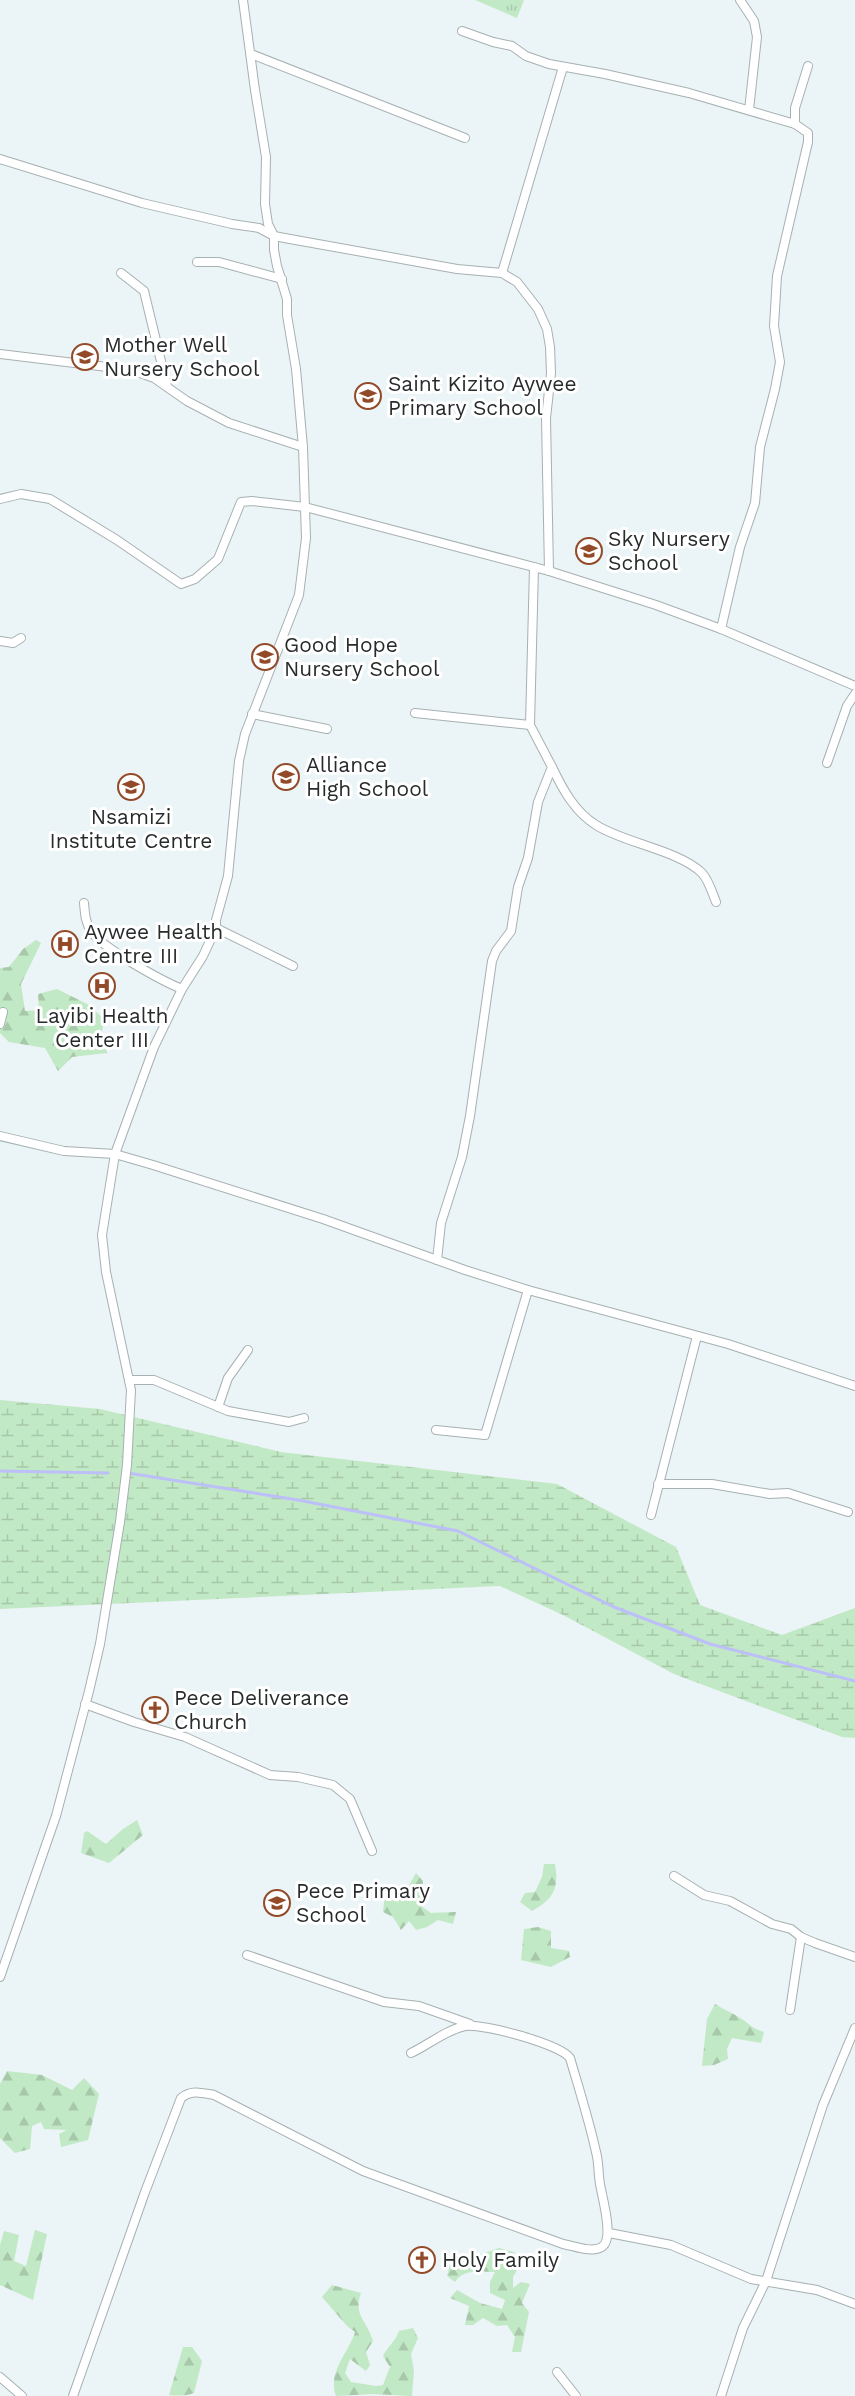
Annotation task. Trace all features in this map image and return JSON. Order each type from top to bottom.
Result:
[{"type":"street","points":[[0,1977],[56,1816],[86,1704],[100,1644],[125,1484],[130,1402],[129,1380],[103,1255],[104,1213],[115,1154],[154,1047],[182,989],[216,928],[228,876],[239,761],[245,734],[299,595],[306,538],[303,447],[296,369],[287,315],[287,299],[265,204],[266,157],[243,0]]},
{"type":"street","points":[[740,0],[754,21],[757,37],[749,110]]},
{"type":"street","points":[[462,31],[512,46],[526,56],[563,67],[650,84],[749,110],[795,124],[808,133],[808,142],[777,276],[774,326],[780,362],[760,447],[755,503],[740,547],[721,629]]},
{"type":"street","points":[[251,54],[465,138]]},
{"type":"street","points":[[795,124],[795,108],[808,66]]},
{"type":"street","points":[[502,273],[563,67]]},
{"type":"street","points":[[0,159],[142,203],[231,224],[259,228],[274,236],[458,269],[502,273],[517,282],[543,317],[548,328],[550,374],[546,418],[549,571]]},
{"type":"street","points":[[198,262],[219,262],[282,279]]},
{"type":"street","points":[[121,273],[144,291],[167,386]]},
{"type":"street","points":[[0,354],[132,370],[167,386],[197,407],[229,423],[303,447]]},
{"type":"street","points":[[0,499],[21,494],[50,499],[117,540],[182,584],[195,579],[218,559],[236,508],[241,502],[252,501],[305,507],[549,571],[721,629],[855,686]]},
{"type":"street","points":[[534,567],[530,725],[563,791],[588,819],[598,826],[637,841],[694,868],[708,883],[717,902]]},
{"type":"street","points":[[0,641],[14,643],[21,638]]},
{"type":"street","points":[[828,763],[847,706],[855,694]]},
{"type":"street","points":[[415,713],[530,725]]},
{"type":"street","points":[[252,714],[327,729]]},
{"type":"street","points":[[437,1260],[441,1223],[462,1157],[470,1116],[492,961],[496,951],[511,932],[518,887],[528,858],[538,802],[552,768]]},
{"type":"street","points":[[84,903],[85,918],[92,933],[157,979],[182,989]]},
{"type":"street","points":[[216,928],[293,966]]},
{"type":"street","points":[[0,1024],[3,1012]]},
{"type":"street","points":[[0,1136],[64,1151],[115,1154],[255,1196],[528,1290],[728,1344],[855,1386]]},
{"type":"street","points":[[436,1430],[485,1436],[528,1290]]},
{"type":"street","points":[[651,1515],[697,1336]]},
{"type":"street","points":[[218,1407],[228,1378],[248,1350]]},
{"type":"street","points":[[129,1380],[154,1380],[228,1411],[289,1422],[304,1418]]},
{"type":"street","points":[[658,1484],[712,1484],[770,1494],[788,1493],[848,1512]]},
{"type":"street","points":[[86,1704],[184,1737],[270,1775],[298,1777],[333,1785],[350,1799],[372,1851]]},
{"type":"street","points":[[674,1875],[704,1895],[738,1904],[772,1924],[791,1929],[801,1937],[855,1957]]},
{"type":"street","points":[[790,2010],[801,1937]]},
{"type":"street","points":[[73,2396],[153,2171],[181,2098],[188,2092],[214,2095],[363,2171],[563,2244],[598,2249],[607,2242],[609,2233],[599,2182],[597,2154],[570,2058],[562,2050],[471,2025],[419,2006],[384,2002],[247,1955]]},
{"type":"street","points":[[411,2054],[451,2031],[471,2025]]},
{"type":"street","points":[[721,2396],[743,2328],[766,2281],[823,2105],[840,2069],[855,2028]]},
{"type":"street","points":[[609,2233],[671,2245],[751,2279],[817,2290],[855,2304]]},
{"type":"street","points":[[557,2372],[576,2396]]},
{"type":"street","points":[[0,2377],[22,2396]]},
{"type":"green space","points":[[475,0],[524,0],[517,18]]},
{"type":"green space","points":[[36,940],[41,943],[21,984],[25,1011],[39,1010],[38,994],[57,989],[89,1005],[105,1020],[101,1033],[107,1053],[72,1057],[58,1071],[45,1048],[9,1042],[0,1033],[0,968],[9,967],[23,949]]},
{"type":"green space","points":[[0,1400],[100,1409],[281,1452],[557,1484],[676,1547],[700,1605],[782,1635],[855,1608],[855,1738],[842,1737],[674,1674],[563,1615],[500,1586],[0,1609]]},
{"type":"green space","points":[[137,1820],[143,1835],[109,1863],[81,1853],[84,1833],[87,1831],[106,1844]]},
{"type":"green space","points":[[544,1864],[555,1864],[555,1886],[550,1897],[532,1911],[520,1902],[525,1893],[535,1892],[542,1877]]},
{"type":"green space","points":[[416,1873],[423,1881],[421,1906],[431,1913],[456,1912],[453,1924],[438,1920],[427,1927],[416,1930],[409,1921],[401,1930],[393,1917],[383,1912],[385,1894],[393,1890],[395,1901],[398,1902],[403,1894],[411,1892],[408,1887]]},
{"type":"green space","points":[[538,1927],[551,1931],[551,1948],[569,1951],[570,1957],[551,1967],[521,1960],[524,1929]]},
{"type":"green space","points":[[715,2004],[764,2032],[761,2043],[732,2038],[727,2049],[728,2059],[714,2065],[702,2066],[707,2019]]},
{"type":"green space","points":[[7,2071],[42,2075],[72,2090],[84,2078],[99,2094],[88,2140],[61,2147],[59,2134],[67,2130],[44,2129],[41,2122],[32,2126],[30,2149],[15,2153],[0,2138],[0,2084]]},
{"type":"green space","points":[[35,2230],[47,2234],[33,2300],[0,2285],[0,2245],[4,2231],[19,2235],[14,2261],[26,2266]]},
{"type":"green space","points":[[499,2248],[514,2252],[520,2264],[513,2277],[513,2288],[521,2282],[530,2284],[522,2303],[529,2312],[521,2352],[512,2352],[515,2337],[507,2325],[497,2326],[483,2318],[473,2325],[465,2325],[469,2306],[450,2298],[457,2290],[480,2303],[502,2309],[505,2300],[490,2293],[490,2282],[495,2272],[468,2273],[455,2282],[447,2276],[450,2265]]},
{"type":"green space","points":[[332,2285],[361,2293],[360,2313],[373,2341],[366,2352],[370,2365],[366,2371],[350,2359],[345,2373],[351,2382],[383,2385],[390,2367],[383,2356],[399,2331],[413,2328],[418,2338],[411,2354],[414,2371],[412,2396],[373,2394],[336,2396],[334,2379],[336,2370],[355,2332],[322,2297]]},
{"type":"green space","points":[[183,2347],[192,2347],[202,2361],[194,2393],[169,2395]]},
{"type":"waterway","points":[[0,1471],[108,1473]]},
{"type":"waterway","points":[[128,1473],[298,1500],[458,1531],[614,1607],[710,1644],[855,1681]]},
{"type":"place","name":"Mother Well Nursery School","points":[[85,357]]},
{"type":"place","name":"Saint Kizito Aywee Primary School","points":[[368,396]]},
{"type":"place","name":"Sky Nursery School","points":[[589,551]]},
{"type":"place","name":"Good Hope Nursery School","points":[[265,657]]},
{"type":"place","name":"Alliance High School","points":[[286,777]]},
{"type":"place","name":"Nsamizi Institute Centre","points":[[131,787]]},
{"type":"place","name":"Aywee Health Centre III","points":[[65,944]]},
{"type":"place","name":"Layibi Health Center III","points":[[102,986]]},
{"type":"place","name":"Pece Deliverance Church","points":[[155,1710]]},
{"type":"place","name":"Pece Primary School","points":[[277,1903]]},
{"type":"place","name":"Holy Family","points":[[422,2260]]}]
